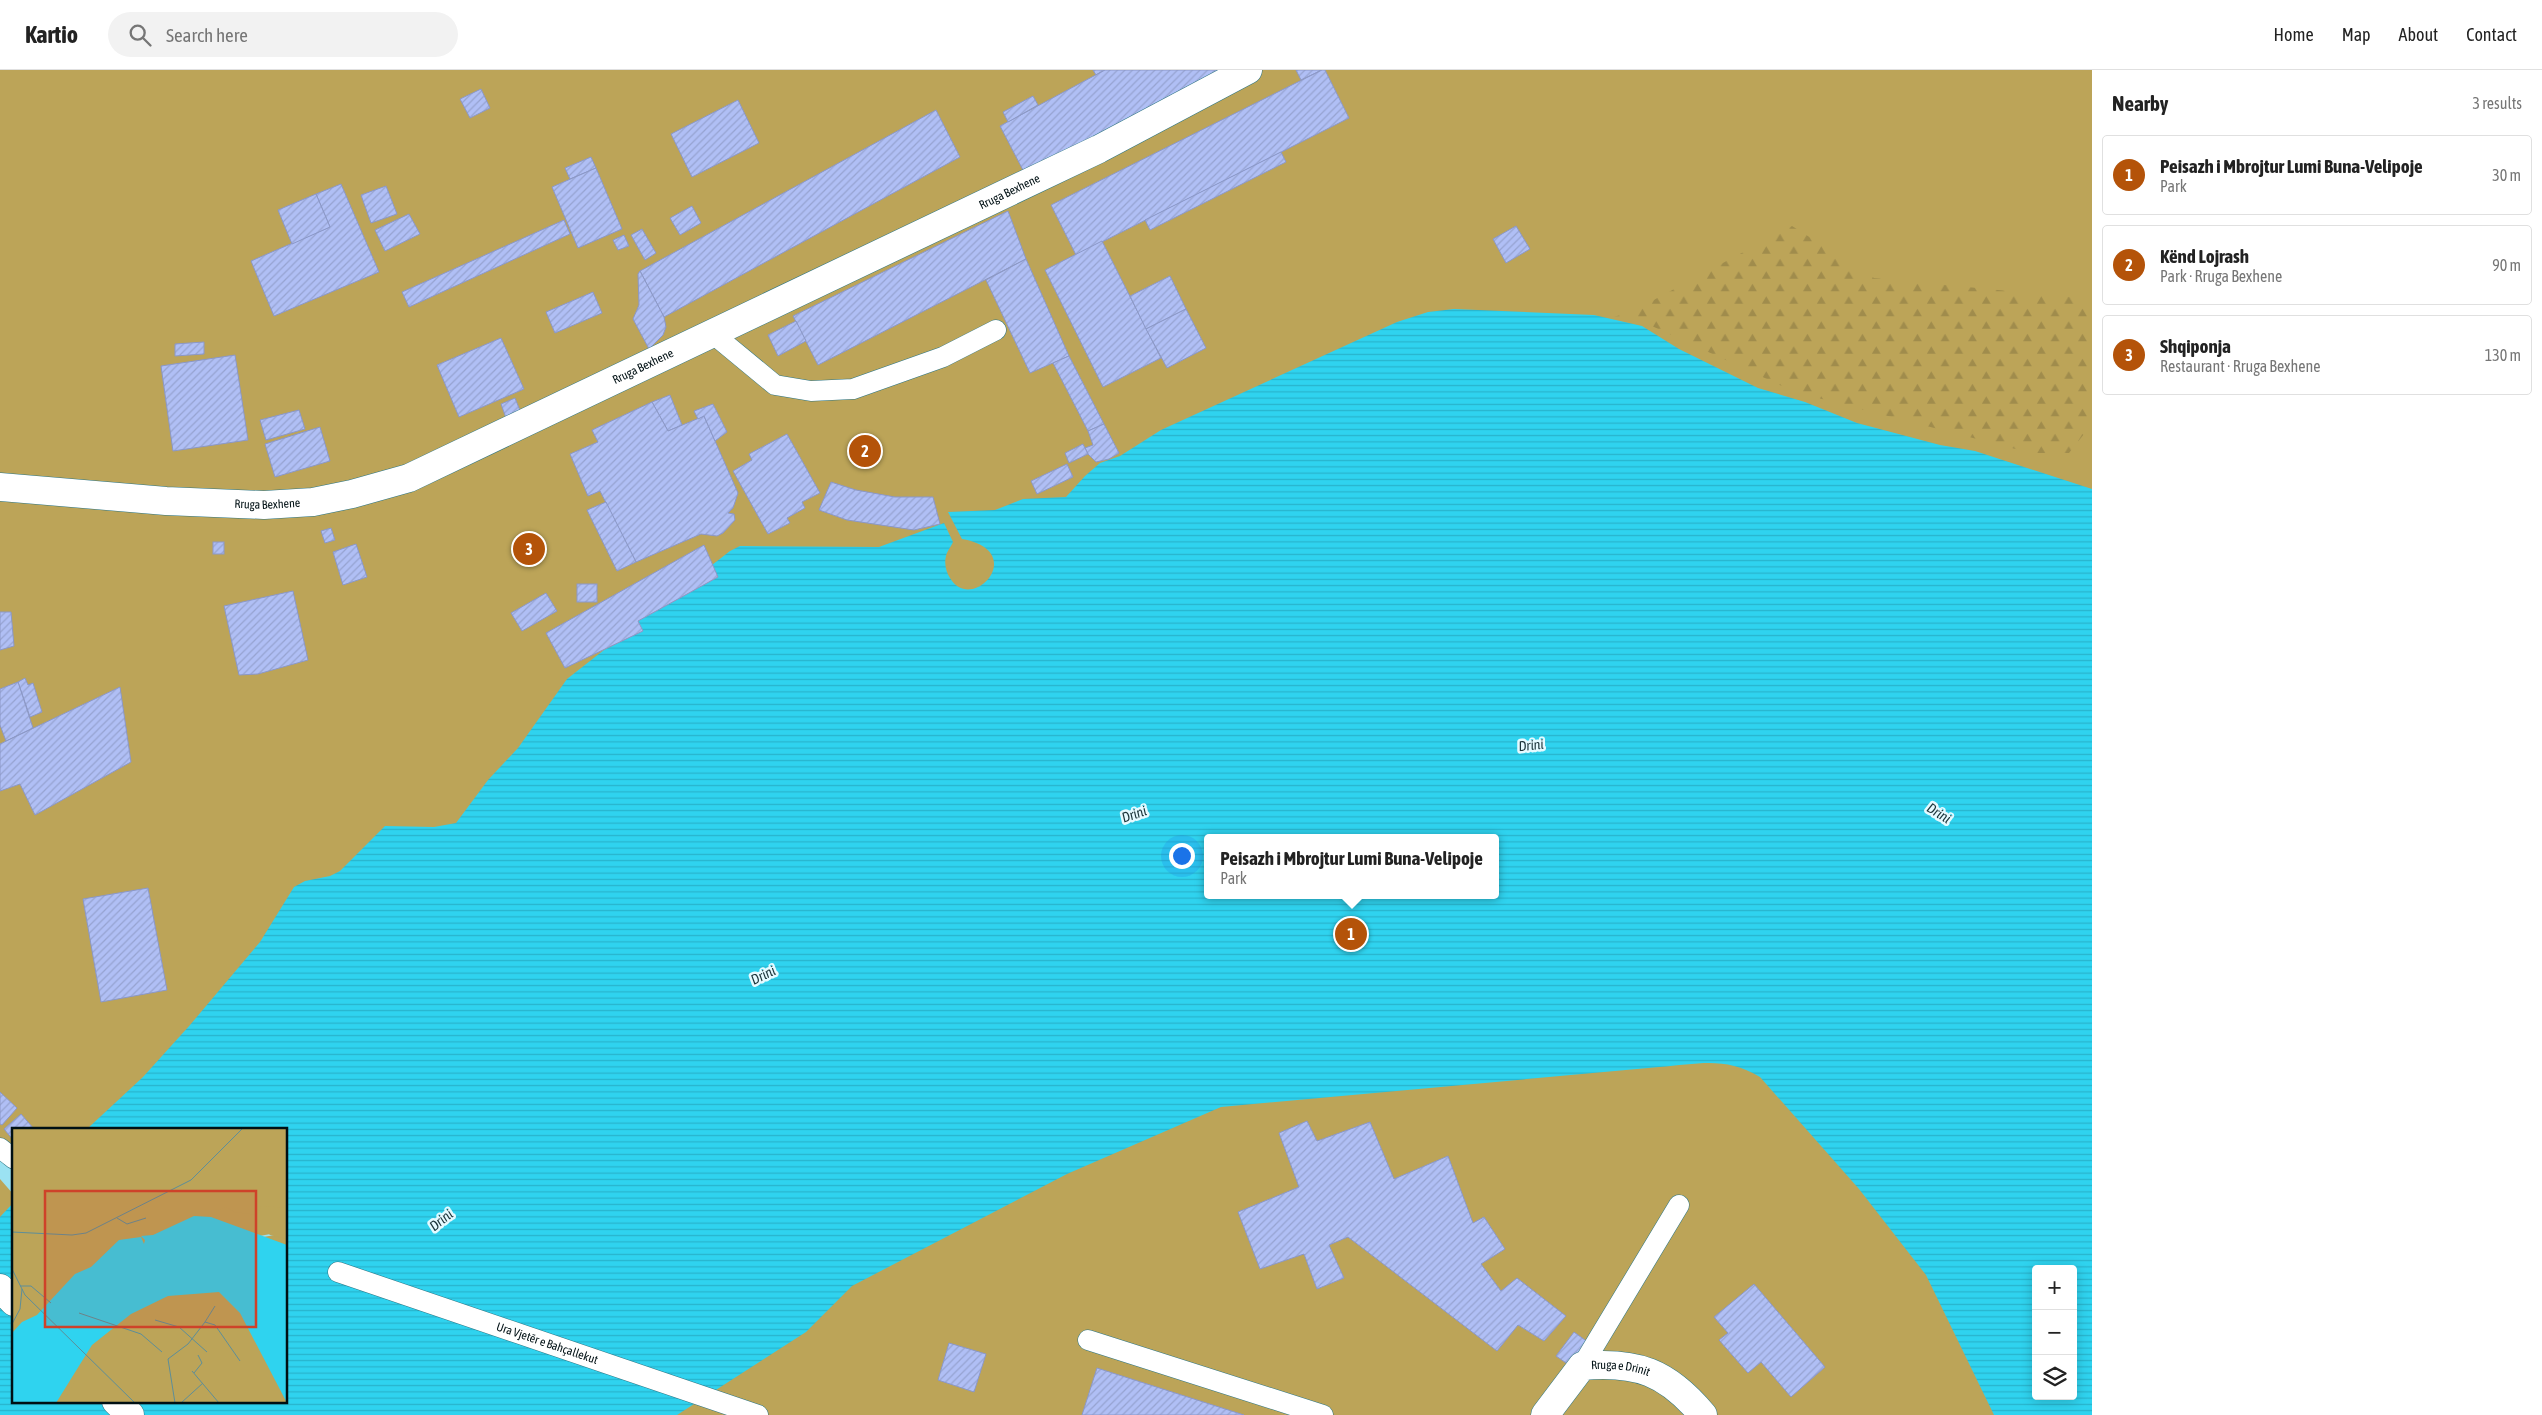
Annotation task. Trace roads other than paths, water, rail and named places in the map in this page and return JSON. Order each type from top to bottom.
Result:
[{"type":"street","name":"Rruga Bexhene","points":[[0,487],[166,501],[264,505],[313,502],[352,494],[409,478],[1099,149],[1248,70]]},
{"type":"street","points":[[0,1288],[12,1300]]},
{"type":"street","name":"Rruga e Drinit","points":[[1545,1415],[1582,1366],[1612,1363],[1645,1371],[1663,1378],[1684,1392],[1703,1415]]},
{"type":"street","points":[[117,1402],[130,1415]]},
{"type":"lane","points":[[712,333],[775,385],[811,391],[853,389],[943,357],[996,330]]},
{"type":"lane","points":[[1582,1366],[1679,1205]]},
{"type":"lane","name":"Ura Vjetër e Bahçallekut","points":[[338,1272],[758,1415]]},
{"type":"lane","points":[[1088,1340],[1323,1415]]},
{"type":"water","name":"Drini","points":[[1454,309],[1594,315],[1642,326],[1679,349],[1758,388],[1805,402],[1857,423],[1940,445],[1975,451],[2092,489],[2092,1415],[1994,1415],[1926,1275],[1859,1189],[1760,1077],[1735,1066],[1711,1063],[1221,1107],[1067,1174],[852,1286],[806,1332],[677,1415],[0,1415],[0,1217],[12,1204],[12,1402],[288,1402],[288,1128],[88,1128],[143,1077],[190,1025],[260,942],[294,887],[305,881],[330,876],[340,871],[385,826],[434,827],[456,823],[488,780],[518,748],[567,679],[604,650],[642,631],[638,621],[718,577],[712,565],[730,551],[740,546],[879,547],[944,523],[953,542],[945,559],[947,573],[960,587],[971,589],[981,585],[990,577],[994,566],[992,555],[982,546],[962,539],[948,512],[995,510],[1023,499],[1066,497],[1100,463],[1120,456],[1161,430],[1397,322],[1428,312]]},
{"type":"place","name":"Kënd Lojrash","points":[[865,451]]},
{"type":"place","name":"Shqiponja","points":[[529,549]]},
{"type":"place","name":"Peisazh i Mbrojtur Lumi Buna-Velipoje","points":[[1351,934]]}]
